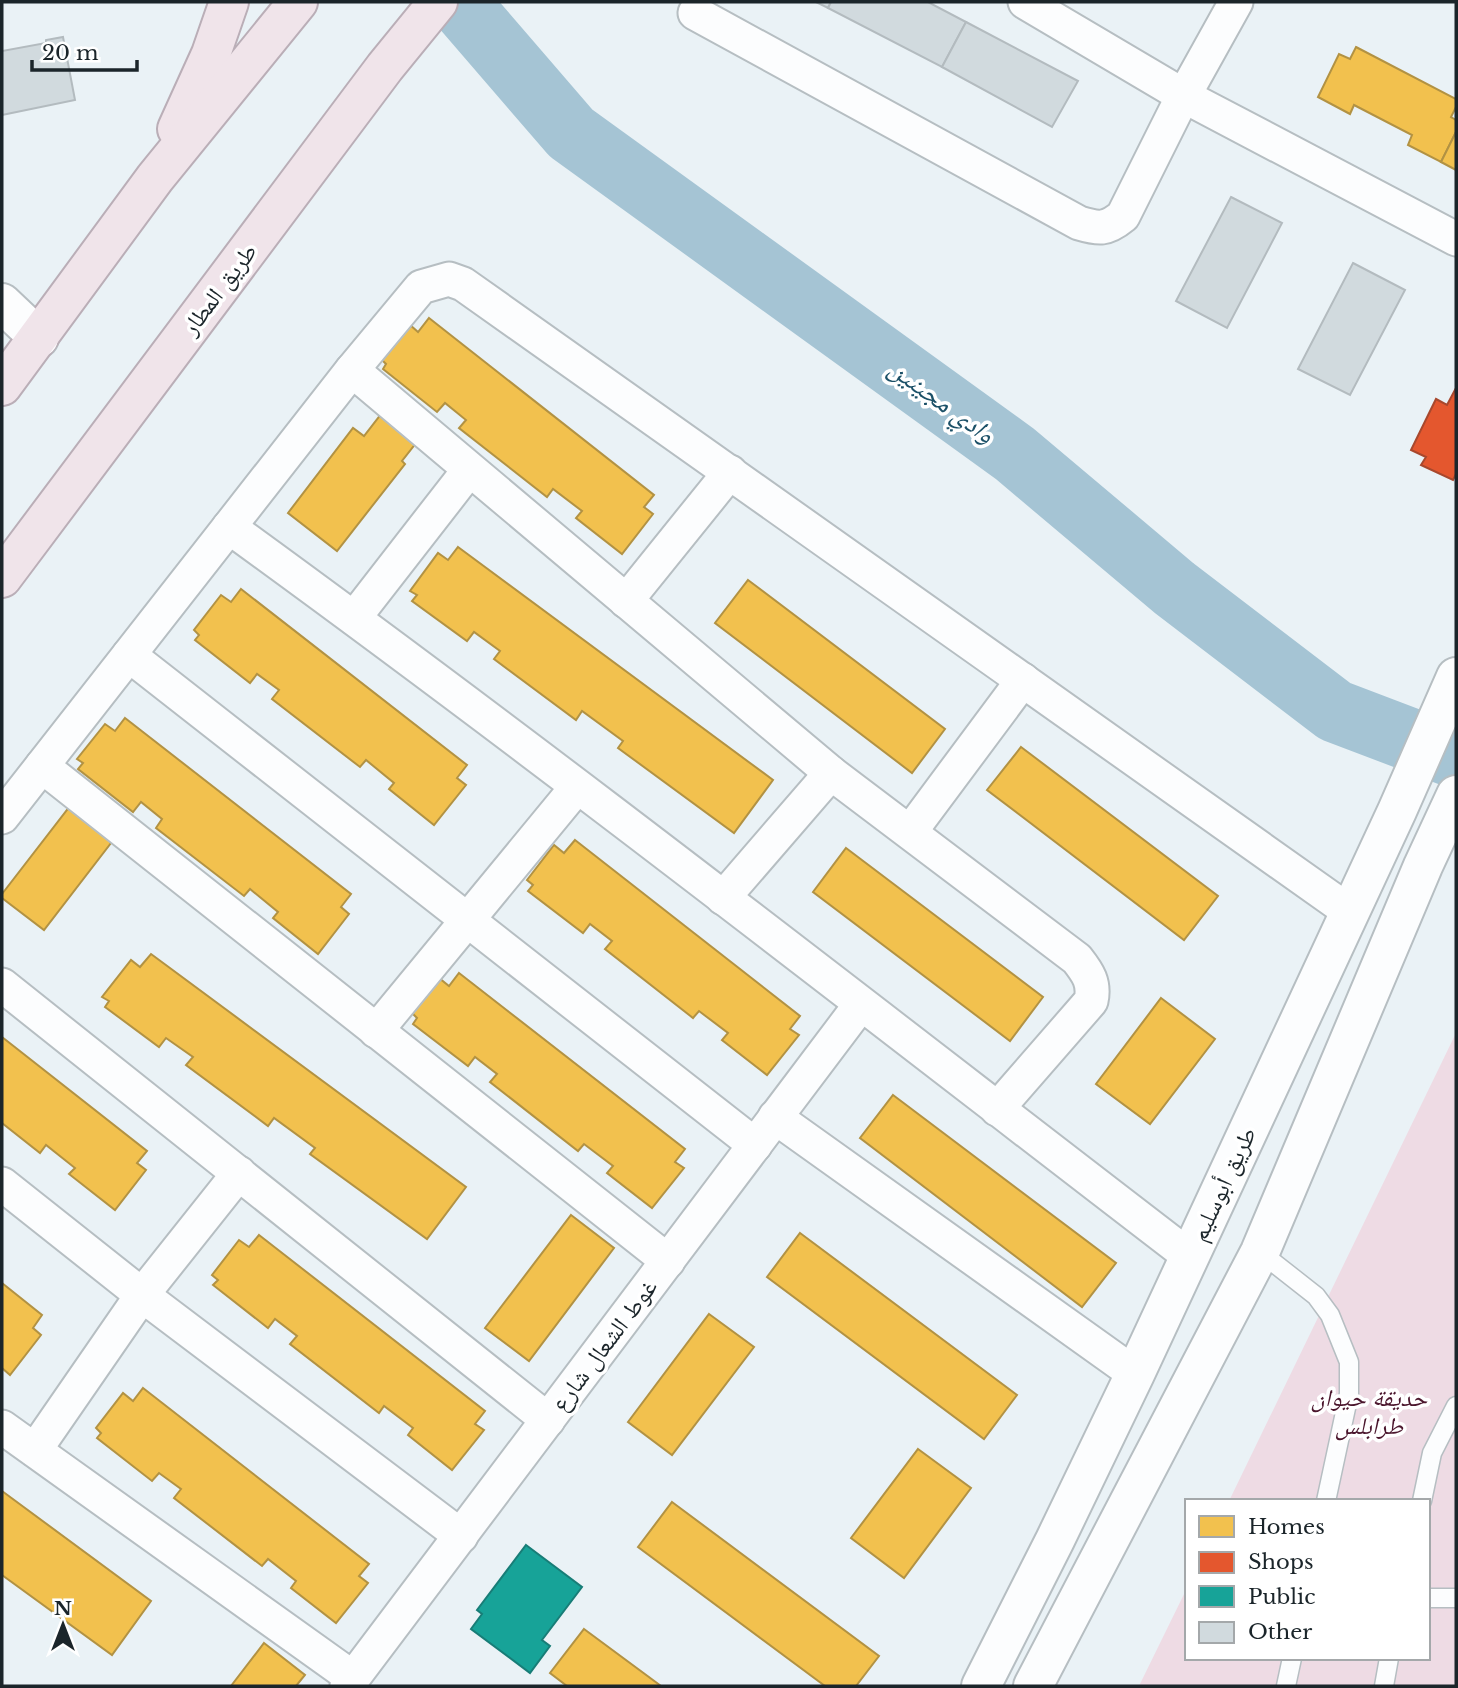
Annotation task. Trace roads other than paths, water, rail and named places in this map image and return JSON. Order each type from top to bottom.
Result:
[{"type":"highway","points":[[155,178],[211,54],[229,2]]},
{"type":"highway","points":[[2,386],[40,338],[155,178],[298,2]]},
{"type":"highway","name":"طريق المطار","points":[[2,578],[385,67],[438,2]]},
{"type":"main road","points":[[2,303],[40,338]]},
{"type":"main road","name":"طريق أبوسليم","points":[[981,1686],[1135,1374],[1397,811],[1455,679]]},
{"type":"main road","points":[[1033,1686],[1260,1252],[1456,794]]},
{"type":"street","points":[[1025,2],[1184,96],[1456,239]]},
{"type":"street","points":[[695,13],[1066,217],[1094,228],[1110,226],[1123,216],[1236,2]]},
{"type":"street","points":[[2,817],[352,370],[421,288],[449,279],[463,284],[1350,912]]},
{"type":"street","points":[[352,370],[831,773],[1077,959],[1089,975],[1094,990],[1091,1001],[997,1109]]},
{"type":"street","points":[[354,618],[469,470]]},
{"type":"street","points":[[626,601],[730,472]]},
{"type":"street","points":[[229,527],[578,787],[1189,1256]]},
{"type":"street","points":[[129,656],[755,1145]]},
{"type":"street","points":[[910,832],[1023,680]]},
{"type":"street","points":[[42,766],[668,1261]]},
{"type":"street","points":[[723,898],[831,773]]},
{"type":"street","points":[[376,1031],[578,787]]},
{"type":"street","points":[[2,985],[548,1419]]},
{"type":"street","name":"غوط الشعال شارع","points":[[350,1682],[862,1004]]},
{"type":"street","points":[[775,1117],[1135,1374]]},
{"type":"street","points":[[34,1450],[142,1295],[239,1173]]},
{"type":"street","points":[[2,1184],[142,1295],[461,1536]]},
{"type":"street","points":[[2,1427],[350,1682]]},
{"type":"lane","points":[[1260,1252],[1316,1296],[1330,1315],[1349,1362],[1349,1394],[1326,1499]]},
{"type":"lane","points":[[1422,1499],[1432,1453],[1456,1406]]},
{"type":"lane","points":[[1430,1598],[1456,1598]]},
{"type":"lane","points":[[1286,1686],[1292,1660]]},
{"type":"lane","points":[[1384,1686],[1390,1660]]},
{"type":"waterway","name":"وادي مجينين","points":[[458,2],[571,133],[1015,454],[1174,588],[1335,711],[1456,757]]},
{"type":"park label","name":"حديقة حيوان طرابلس","points":[[1369,1411]]}]
